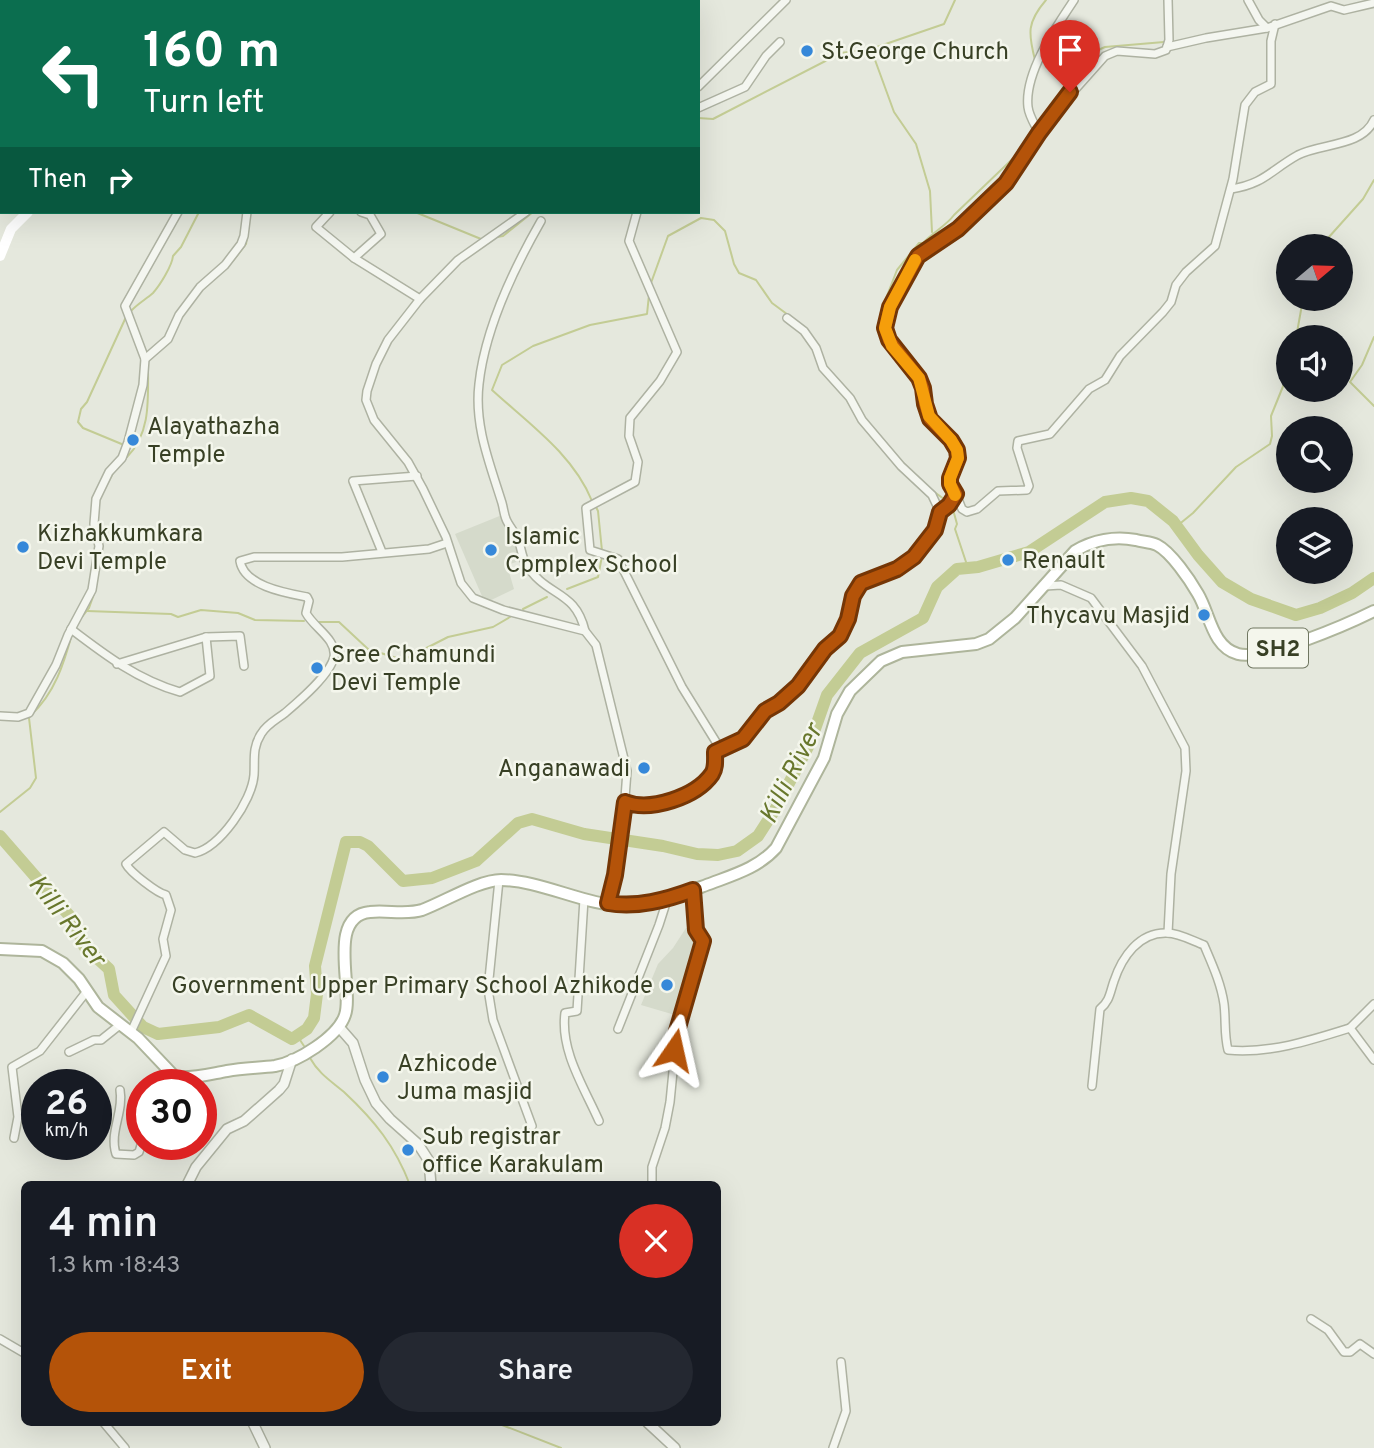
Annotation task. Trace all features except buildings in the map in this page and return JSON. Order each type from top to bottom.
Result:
[{"type":"main road","points":[[0,256],[11,229],[26,214]]},
{"type":"main road","name":"SH2","points":[[499,880],[625,906],[667,900],[765,861],[776,848],[824,758],[841,703],[850,691],[881,661],[902,652],[976,644],[989,639],[1015,618],[1075,551],[1087,543],[1128,539],[1158,545],[1198,593],[1215,635],[1231,652],[1242,655],[1276,649],[1342,626],[1374,611]]},
{"type":"main road","points":[[217,1074],[276,1066],[332,1036],[347,1007],[342,955],[349,930],[357,916],[369,912],[419,911],[499,880]]},
{"type":"main road","points":[[0,949],[42,951],[51,955],[71,971],[98,1007],[121,1024],[133,1029],[163,1069]]},
{"type":"street","points":[[700,85],[786,0]]},
{"type":"street","points":[[1039,133],[1028,108],[1030,82],[1050,38],[1074,0]]},
{"type":"street","points":[[1168,0],[1170,29],[1167,47],[1162,53],[1123,51],[1105,56],[1096,69],[1070,92],[1006,183],[958,229],[918,256],[890,307],[885,328],[892,346],[919,378],[929,416],[957,450],[958,458],[950,484],[952,500],[962,509],[970,512],[977,509],[998,491],[1027,490],[1029,486],[1017,441],[1050,434],[1089,389],[1105,380],[1120,356],[1163,312],[1183,275],[1217,243],[1231,189],[1245,105],[1255,92],[1271,84],[1271,26]]},
{"type":"street","points":[[1248,0],[1259,20],[1271,26]]},
{"type":"street","points":[[1167,47],[1271,26],[1331,6],[1343,10],[1374,3]]},
{"type":"street","points":[[700,107],[745,86],[766,56],[780,42]]},
{"type":"street","points":[[1231,189],[1251,186],[1299,154],[1351,140],[1370,129],[1374,120]]},
{"type":"street","points":[[0,716],[18,717],[29,713],[56,665],[94,582],[94,566],[99,546],[94,524],[96,499],[109,472],[122,458],[144,385],[145,359],[125,306],[177,214]]},
{"type":"street","points":[[145,359],[168,338],[179,314],[200,286],[225,265],[241,244],[247,214]]},
{"type":"street","points":[[328,214],[316,227],[354,258],[420,299]]},
{"type":"street","points":[[354,258],[380,234],[367,214]]},
{"type":"street","points":[[523,214],[447,270],[420,299],[388,340],[366,396],[374,420],[416,476],[447,543],[461,583],[472,598],[503,610],[585,631]]},
{"type":"street","points":[[636,214],[629,241],[677,352],[660,381],[630,418],[629,436],[638,462],[635,482],[586,508],[590,550],[618,558],[682,687],[721,750]]},
{"type":"street","points":[[541,221],[514,273],[485,347],[479,384],[478,419],[504,514],[517,537],[524,560],[539,581],[551,591],[569,599],[585,631],[596,645],[627,771],[623,825],[608,903]]},
{"type":"street","points":[[787,318],[804,331],[816,348],[823,368],[850,398],[862,420],[901,466],[932,495],[940,512]]},
{"type":"street","points":[[382,552],[354,481],[416,476]]},
{"type":"street","points":[[625,802],[652,806],[682,795],[711,775],[715,766],[715,753],[743,739],[765,711],[798,686],[825,649],[840,636],[848,619],[853,596],[861,583],[897,569],[914,557],[935,530],[940,512],[952,500]]},
{"type":"street","points":[[133,1029],[166,956],[163,939],[170,907],[166,895],[132,873],[126,867],[127,862],[164,832],[185,850],[195,853],[216,842],[240,814],[253,779],[253,754],[261,732],[319,681],[333,658],[332,644],[306,613],[309,601],[307,597],[262,585],[246,573],[239,562],[244,558],[254,557],[342,557],[429,548],[447,543]]},
{"type":"street","points":[[1045,586],[1061,585],[1091,598],[1142,666],[1185,748],[1186,771],[1171,874],[1168,933]]},
{"type":"street","points":[[71,629],[117,664],[157,685],[180,692],[210,676],[206,637]]},
{"type":"street","points":[[117,664],[206,637],[240,636],[244,666]]},
{"type":"street","points":[[499,880],[488,989],[494,1020],[531,1126]]},
{"type":"street","points":[[652,1181],[652,1167],[665,1128],[670,1102],[677,1031],[703,941],[696,930],[693,890]]},
{"type":"street","points":[[584,898],[577,1011],[565,1013],[563,1029],[570,1057],[599,1121]]},
{"type":"street","points":[[618,1029],[660,925],[667,900]]},
{"type":"street","points":[[1092,1086],[1100,1009],[1110,997],[1124,959],[1137,943],[1146,938],[1168,933],[1204,944],[1216,972],[1224,1004],[1228,1050],[1270,1048],[1316,1039],[1350,1028],[1374,1004]]},
{"type":"street","points":[[14,1138],[18,1117],[12,1067],[40,1051],[87,991]]},
{"type":"street","points":[[69,1052],[94,1040],[101,1040],[121,1024]]},
{"type":"street","points":[[339,1027],[354,1043],[365,1080],[376,1103],[418,1144],[429,1161],[431,1181]]},
{"type":"street","points":[[1350,1028],[1374,1060]]},
{"type":"street","points":[[189,1181],[196,1167],[227,1129],[244,1121],[279,1090],[284,1084],[292,1059]]},
{"type":"street","points":[[120,1090],[122,1104],[113,1145],[116,1154],[126,1155]]},
{"type":"street","points":[[1311,1319],[1328,1330],[1344,1352],[1350,1352],[1360,1344],[1374,1354]]},
{"type":"street","points":[[0,1339],[21,1351]]},
{"type":"street","points":[[832,1448],[846,1411],[841,1362]]},
{"type":"street","points":[[107,1426],[125,1448]]},
{"type":"street","points":[[254,1426],[265,1448]]},
{"type":"street","points":[[651,1426],[675,1448]]},
{"type":"shaded area","name":"Islamic Cpmplex School","points":[[502,515],[512,537],[517,541],[522,560],[507,565],[514,589],[485,603],[455,534]]},
{"type":"shaded area","name":"Government Upper Primary School Azhikode","points":[[691,927],[700,943],[675,1015],[641,1005],[658,964],[686,928]]},
{"type":"waterway","points":[[932,232],[930,191],[916,144],[894,112],[871,49],[944,24],[955,0]]},
{"type":"waterway","points":[[1035,60],[1031,42],[1032,22],[1046,0]]},
{"type":"waterway","points":[[1039,123],[1047,110],[1071,89],[1096,51],[1105,47],[1164,42]]},
{"type":"waterway","points":[[700,118],[713,119],[841,53],[870,49]]},
{"type":"waterway","points":[[919,389],[885,343],[880,329],[881,311],[897,270],[919,243],[923,243],[947,222],[1026,146],[1034,130]]},
{"type":"waterway","points":[[1332,234],[1363,199],[1374,180]]},
{"type":"waterway","points":[[130,312],[159,285],[198,214]]},
{"type":"waterway","points":[[420,214],[481,239]]},
{"type":"waterway","points":[[497,237],[503,236],[530,214]]},
{"type":"waterway","points":[[651,283],[668,236],[701,218],[714,220],[725,231],[739,273],[756,280],[772,303],[795,320]]},
{"type":"waterway","points":[[232,262],[246,244],[249,224]]},
{"type":"waterway","points":[[199,293],[210,282]]},
{"type":"waterway","points":[[592,501],[584,484],[562,454],[492,390],[502,365],[533,346],[590,325],[647,314],[649,295]]},
{"type":"waterway","points":[[1298,325],[1301,312]]},
{"type":"waterway","points":[[124,445],[83,428],[78,422],[81,409],[87,402],[126,317]]},
{"type":"waterway","points":[[175,331],[180,320]]},
{"type":"waterway","points":[[1374,337],[1362,365],[1350,382],[1374,406]]},
{"type":"waterway","points":[[127,457],[135,448],[144,426],[148,403],[148,367]]},
{"type":"waterway","points":[[1177,526],[1193,513],[1236,467],[1270,444],[1271,416],[1277,402]]},
{"type":"waterway","points":[[933,426],[940,436],[946,439]]},
{"type":"waterway","points":[[949,498],[943,481],[954,457],[953,449]]},
{"type":"waterway","points":[[105,488],[114,471]]},
{"type":"waterway","points":[[933,491],[948,502]]},
{"type":"waterway","name":"Killi River","points":[[0,836],[74,921],[84,946],[109,969],[114,995],[143,1027],[158,1034],[219,1027],[249,1015],[292,1039],[307,1029],[314,1018],[317,994],[315,966],[346,842],[360,842],[368,846],[403,881],[432,878],[476,861],[518,823],[532,819],[584,834],[697,854],[718,855],[737,851],[758,836],[776,808],[810,743],[827,695],[860,653],[923,618],[937,587],[957,569],[978,567],[1029,552],[1105,502],[1131,498],[1148,501],[1173,521],[1222,582],[1251,599],[1296,615],[1320,608],[1352,593],[1374,578]]},
{"type":"waterway","points":[[595,505],[602,551]]},
{"type":"waterway","points":[[952,506],[957,524],[955,529],[968,568]]},
{"type":"waterway","points":[[567,589],[598,577],[602,556]]},
{"type":"waterway","points":[[82,617],[89,608],[95,591]]},
{"type":"waterway","points":[[523,609],[547,597]]},
{"type":"waterway","points":[[87,611],[171,614],[178,617],[201,610],[238,613],[255,620],[304,621]]},
{"type":"waterway","points":[[319,622],[339,622],[368,649],[403,660],[448,637],[493,627],[510,617]]},
{"type":"waterway","points":[[31,715],[52,687],[62,667],[72,634]]},
{"type":"waterway","points":[[0,812],[30,788],[36,778],[29,718]]},
{"type":"waterway","points":[[304,1031],[300,1040],[304,1046]]},
{"type":"waterway","points":[[310,1058],[321,1073],[375,1124],[398,1158],[408,1181]]},
{"type":"waterway","points":[[505,1426],[561,1448]]},
{"type":"slow traffic","points":[[915,260],[890,307],[885,328],[892,346],[919,378],[930,419],[954,443],[957,450],[958,458],[950,478],[955,495]]},
{"type":"place","name":"St.George Church","points":[[807,51]]},
{"type":"place","name":"Alayathazha Temple","points":[[133,440]]},
{"type":"place","name":"Kizhakkumkara Devi Temple","points":[[23,547]]},
{"type":"place","name":"Islamic Cpmplex School","points":[[491,550]]},
{"type":"place","name":"Renault","points":[[1008,560]]},
{"type":"place","name":"Thycavu Masjid","points":[[1204,615]]},
{"type":"place","name":"Sree Chamundi Devi Temple","points":[[317,668]]},
{"type":"place","name":"Anganawadi","points":[[644,768]]},
{"type":"place","name":"Government Upper Primary School Azhikode","points":[[667,985]]},
{"type":"place","name":"Azhicode Juma masjid","points":[[383,1077]]},
{"type":"place","name":"Sub registrar office Karakulam","points":[[408,1150]]},
{"type":"route","points":[[674,1050],[703,941],[696,930],[693,890],[667,900],[625,906],[608,903],[615,875],[625,802],[641,806],[660,804],[682,795],[706,780],[715,768],[715,752],[743,739],[765,711],[798,686],[819,656],[838,638],[848,619],[853,596],[861,583],[905,565],[935,530],[940,512],[956,494],[950,484],[950,478],[958,458],[957,450],[954,443],[930,419],[919,378],[889,340],[885,328],[890,307],[918,256],[958,229],[1006,183],[1070,92]]}]
